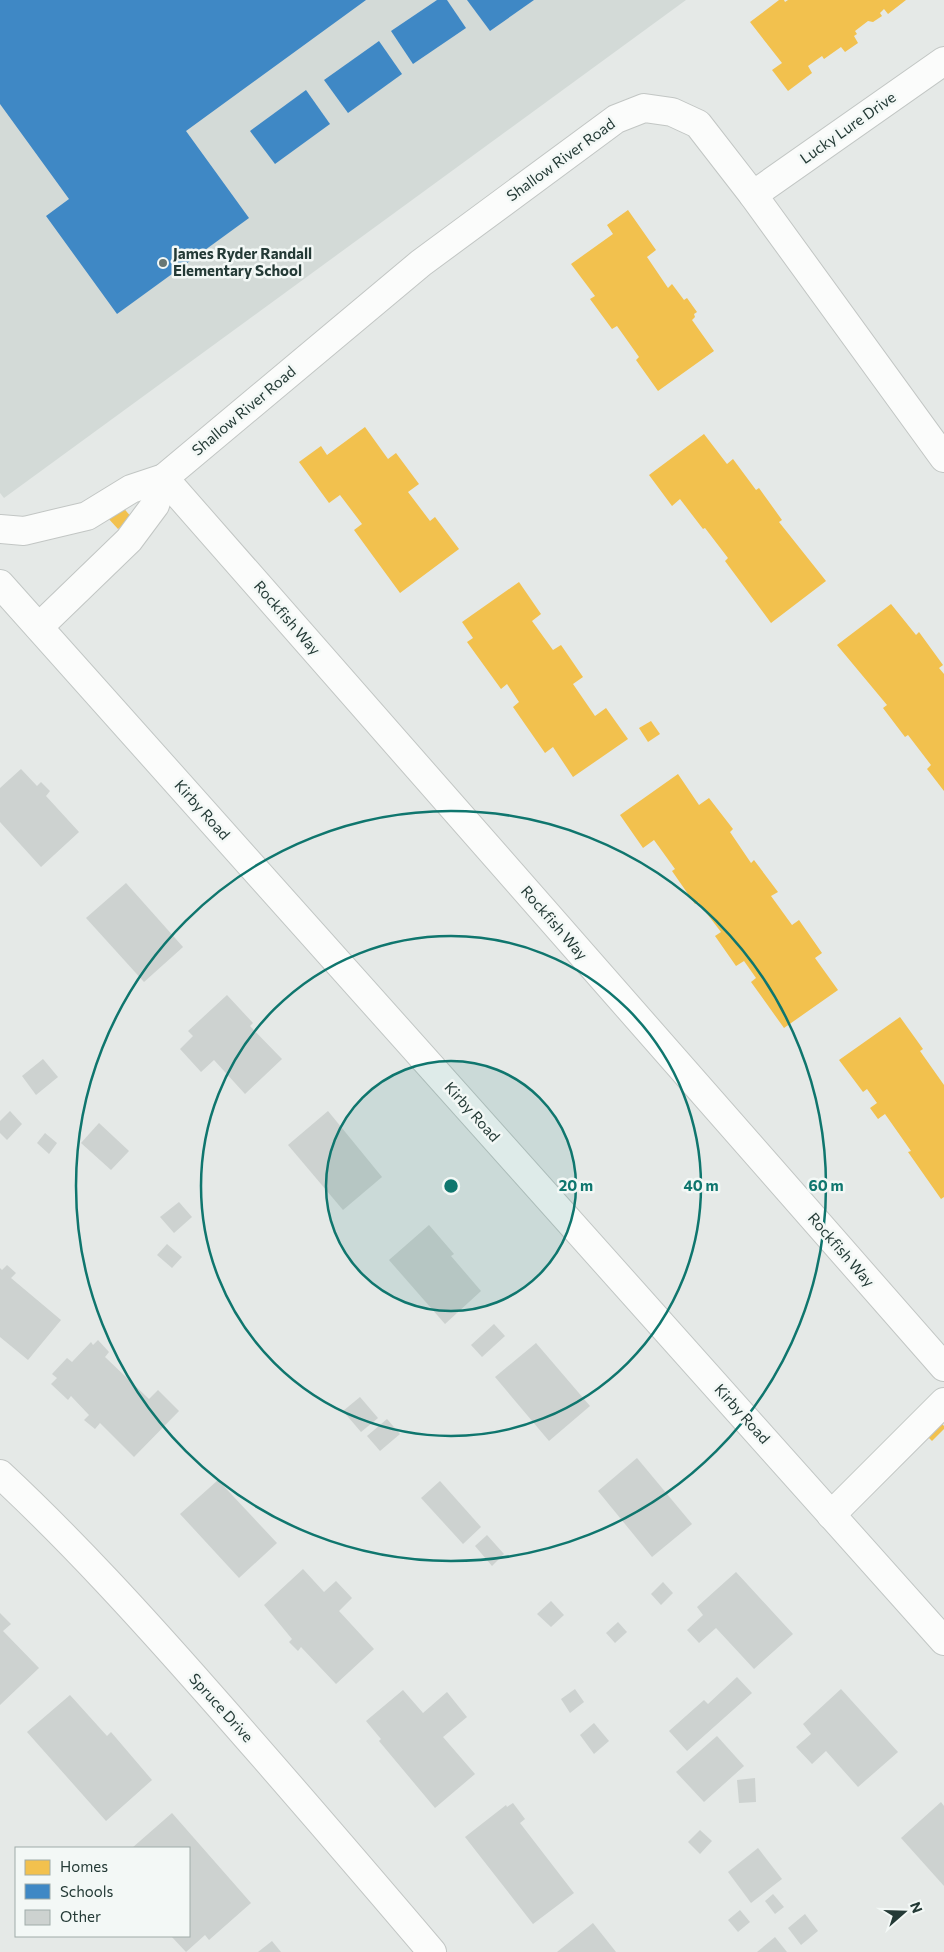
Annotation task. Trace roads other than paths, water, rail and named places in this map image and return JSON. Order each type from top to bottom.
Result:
[{"type":"street","name":"Lucky Lure Drive","points":[[753,195],[944,61]]},
{"type":"street","name":"Shallow River Road","points":[[0,529],[24,531],[87,516],[131,488],[164,478],[421,263],[616,119],[644,108],[672,112],[698,124],[753,195],[944,458]]},
{"type":"street","points":[[39,627],[129,540],[155,505],[164,478]]},
{"type":"street","name":"Rockfish Way","points":[[164,478],[944,1367]]},
{"type":"street","name":"Kirby Road","points":[[4,595],[39,627],[944,1641]]},
{"type":"street","points":[[832,1515],[944,1402]]},
{"type":"street","name":"Spruce Drive","points":[[0,1474],[79,1550],[180,1661],[306,1804],[432,1952]]},
{"type":"place","name":"James Ryder Randall Elementary School","points":[[163,263]]}]
